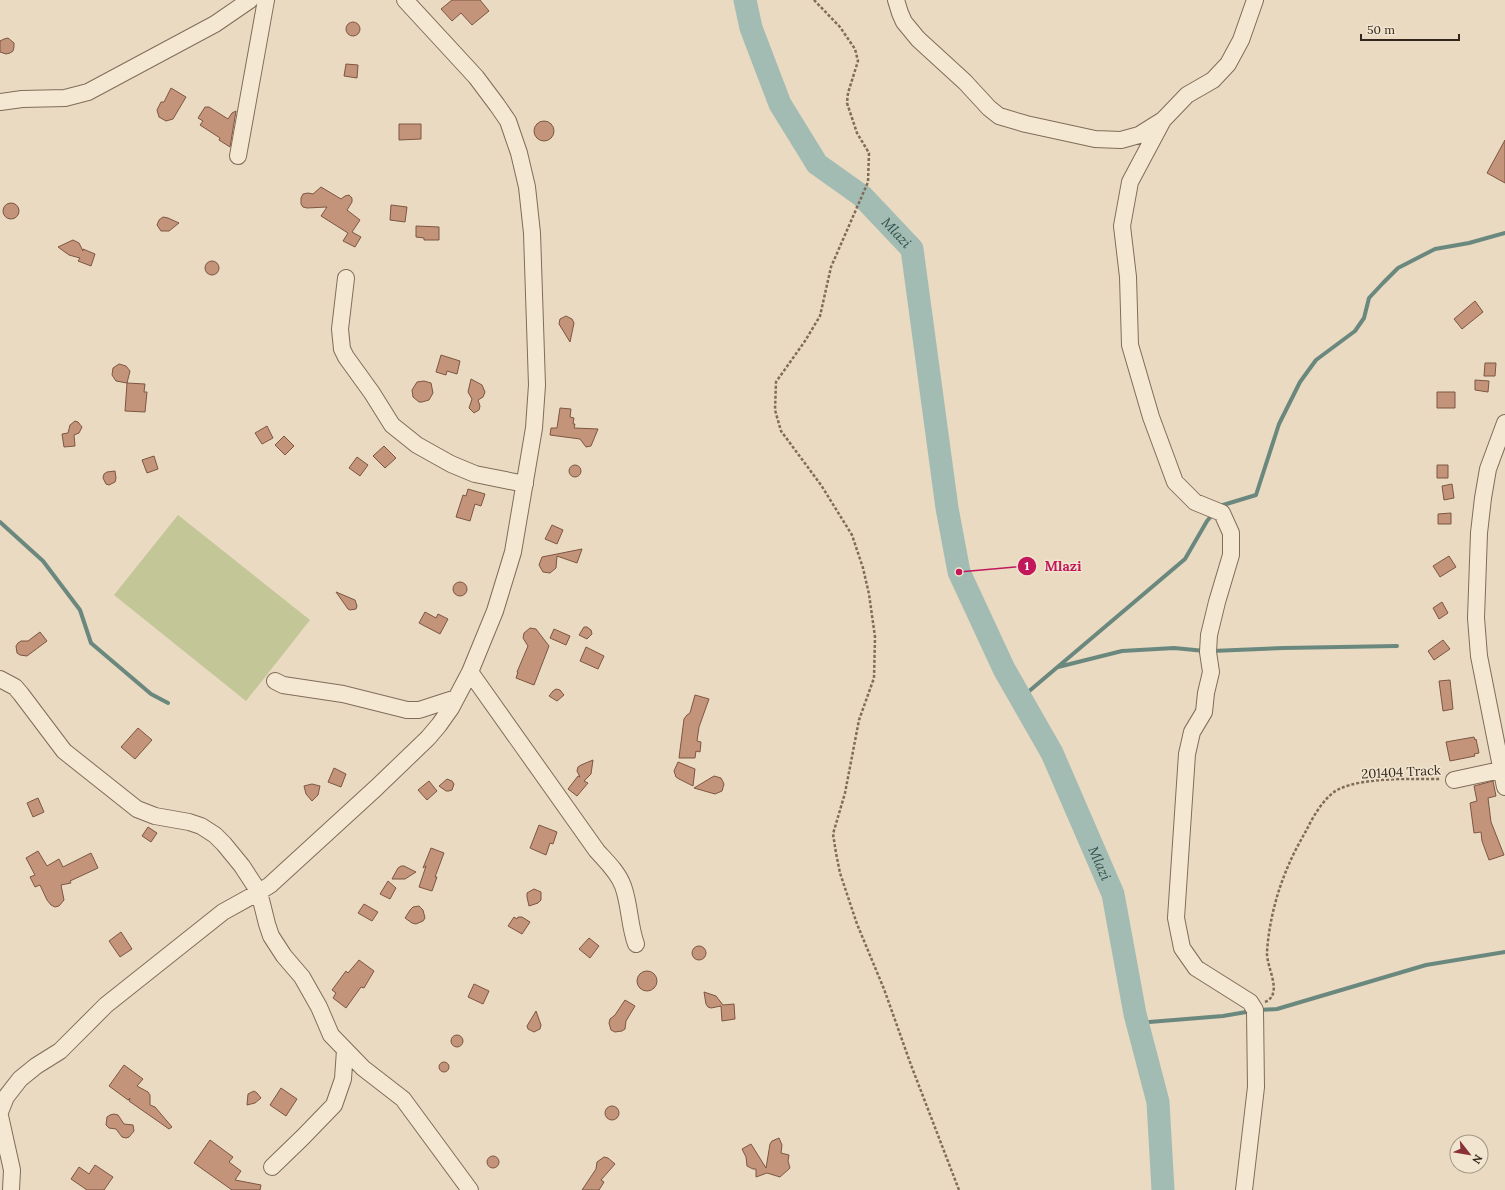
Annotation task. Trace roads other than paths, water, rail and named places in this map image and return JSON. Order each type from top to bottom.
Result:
[{"type":"street","points":[[0,102],[22,99],[65,98],[88,92],[215,24],[250,0]]},
{"type":"street","points":[[238,156],[266,0]]},
{"type":"street","points":[[0,1112],[6,1097],[20,1079],[36,1066],[60,1051],[106,1005],[223,912],[260,892],[288,869],[428,738],[440,725],[470,672],[495,611],[513,552],[534,428],[537,378],[532,233],[527,187],[519,153],[508,121],[480,82],[405,0]]},
{"type":"street","points":[[896,0],[904,22],[918,39],[965,82],[989,108],[999,116],[1026,124],[1095,139],[1121,140],[1139,135],[1163,120],[1188,95],[1213,80],[1228,64],[1241,40],[1255,0]]},
{"type":"street","points":[[1163,120],[1130,182],[1122,226],[1128,277],[1130,345],[1151,417],[1175,482],[1195,502],[1222,513],[1231,533],[1231,555],[1209,635],[1208,652],[1211,672],[1206,693],[1204,712],[1192,732],[1187,754],[1176,918],[1182,948],[1196,968],[1250,1002],[1255,1010],[1256,1088],[1244,1190]]},
{"type":"street","points":[[346,278],[340,330],[342,349],[392,425],[417,445],[452,464],[476,474],[525,484]]},
{"type":"street","points":[[1505,423],[1488,469],[1482,498],[1476,618],[1479,656],[1504,770],[1505,787]]},
{"type":"street","points":[[470,672],[596,851],[611,866],[623,885],[628,904],[632,933],[636,944]]},
{"type":"street","points":[[0,679],[15,687],[64,751],[138,809],[155,816],[189,822],[201,826],[215,835],[242,866],[260,892],[267,924],[276,945],[302,977],[319,1007],[331,1035],[363,1068],[403,1100],[470,1190]]},
{"type":"street","points":[[276,680],[284,685],[343,694],[407,710],[419,710],[456,698]]},
{"type":"street","points":[[1454,780],[1504,770]]},
{"type":"street","points":[[272,1167],[334,1105],[343,1079],[345,1050]]},
{"type":"street","points":[[0,1116],[12,1170],[11,1190]]},
{"type":"waterway","name":"Mlazi","points":[[745,0],[751,28],[780,104],[817,164],[862,196],[912,249],[947,508],[959,572],[1004,669],[1052,753],[1113,894],[1135,1014],[1158,1102],[1163,1190]]},
{"type":"waterway","points":[[1220,508],[1223,505],[1256,495],[1279,424],[1300,382],[1316,360],[1355,331],[1364,318],[1369,298],[1398,268],[1435,249],[1469,243],[1505,233]]},
{"type":"waterway","points":[[1021,698],[1185,559],[1207,521],[1213,514]]},
{"type":"waterway","points":[[0,522],[43,561],[80,610],[91,643],[151,694],[168,703]]},
{"type":"waterway","points":[[1212,651],[1397,646]]},
{"type":"waterway","points":[[1058,667],[1122,651],[1174,648],[1205,651]]},
{"type":"waterway","points":[[1259,1010],[1277,1009],[1426,965],[1505,952]]},
{"type":"waterway","points":[[1137,1023],[1223,1016],[1252,1011]]},
{"type":"place","name":"Mlazi","points":[[959,572]]}]
